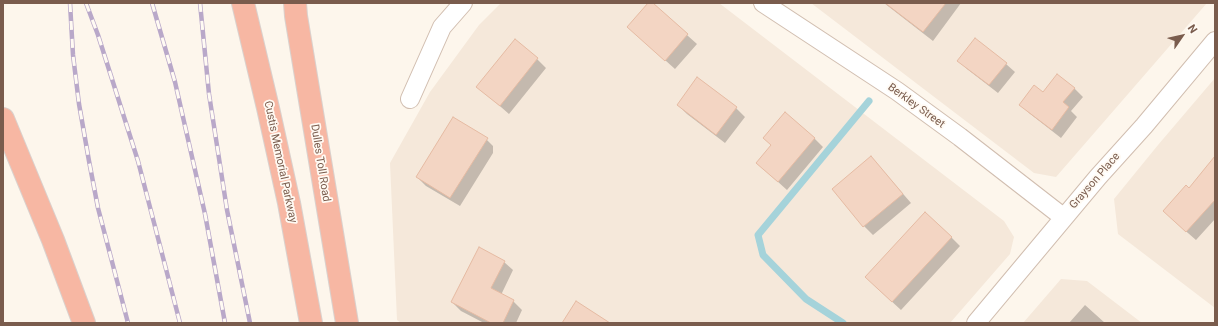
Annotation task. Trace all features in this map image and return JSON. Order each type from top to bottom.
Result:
[{"type":"highway","name":"Custis Memorial Parkway","points":[[243,3],[289,203],[311,323]]},
{"type":"highway","name":"Dulles Toll Road","points":[[295,3],[297,23],[347,323]]},
{"type":"highway","points":[[3,119],[53,240],[84,323]]},
{"type":"street","points":[[410,99],[442,27],[463,3]]},
{"type":"street","name":"Berkley Street","points":[[763,3],[896,91],[960,137],[1064,217]]},
{"type":"street","name":"Grayson Place","points":[[976,323],[1064,217],[1144,126],[1215,41]]},
{"type":"shaded area","points":[[501,3],[719,3],[1004,221],[1014,237],[1010,254],[950,323],[401,323],[397,320],[390,163],[430,92],[479,25]]},
{"type":"shaded area","points":[[811,3],[1207,3],[1056,177],[1034,173]]},
{"type":"shaded area","points":[[1215,78],[1215,308],[1118,234],[1114,199]]},
{"type":"shaded area","points":[[1061,279],[1087,281],[1142,323],[1023,323]]},
{"type":"building","points":[[648,3],[653,3],[688,34],[665,61],[627,27]]},
{"type":"building","points":[[885,3],[946,3],[923,32]]},
{"type":"building","points":[[975,38],[1007,63],[989,85],[957,61]]},
{"type":"building","points":[[515,39],[538,58],[500,106],[476,87]]},
{"type":"building","points":[[1057,74],[1075,88],[1063,102],[1069,107],[1052,130],[1019,105],[1034,85],[1043,92]]},
{"type":"building","points":[[697,77],[737,107],[716,135],[677,105]]},
{"type":"building","points":[[785,112],[815,138],[778,182],[756,163],[771,145],[763,138]]},
{"type":"building","points":[[453,117],[488,138],[450,198],[416,177]]},
{"type":"building","points":[[871,156],[903,194],[863,227],[832,189]]},
{"type":"building","points":[[1215,156],[1215,200],[1186,232],[1163,211],[1186,185],[1189,188]]},
{"type":"building","points":[[925,212],[952,237],[892,302],[865,277]]},
{"type":"building","points":[[479,247],[505,261],[491,288],[514,300],[503,323],[491,323],[451,302]]},
{"type":"building","points":[[576,301],[610,323],[562,323]]},
{"type":"waterway","points":[[843,323],[806,299],[763,255],[758,235],[869,101]]},
{"type":"railway","points":[[70,3],[73,55],[79,104],[89,161],[98,208],[128,323]]},
{"type":"railway","points":[[86,3],[98,35],[138,161],[180,323]]},
{"type":"railway","points":[[152,3],[175,82],[205,214],[225,323]]},
{"type":"railway","points":[[200,3],[209,94],[227,210],[250,323]]}]
